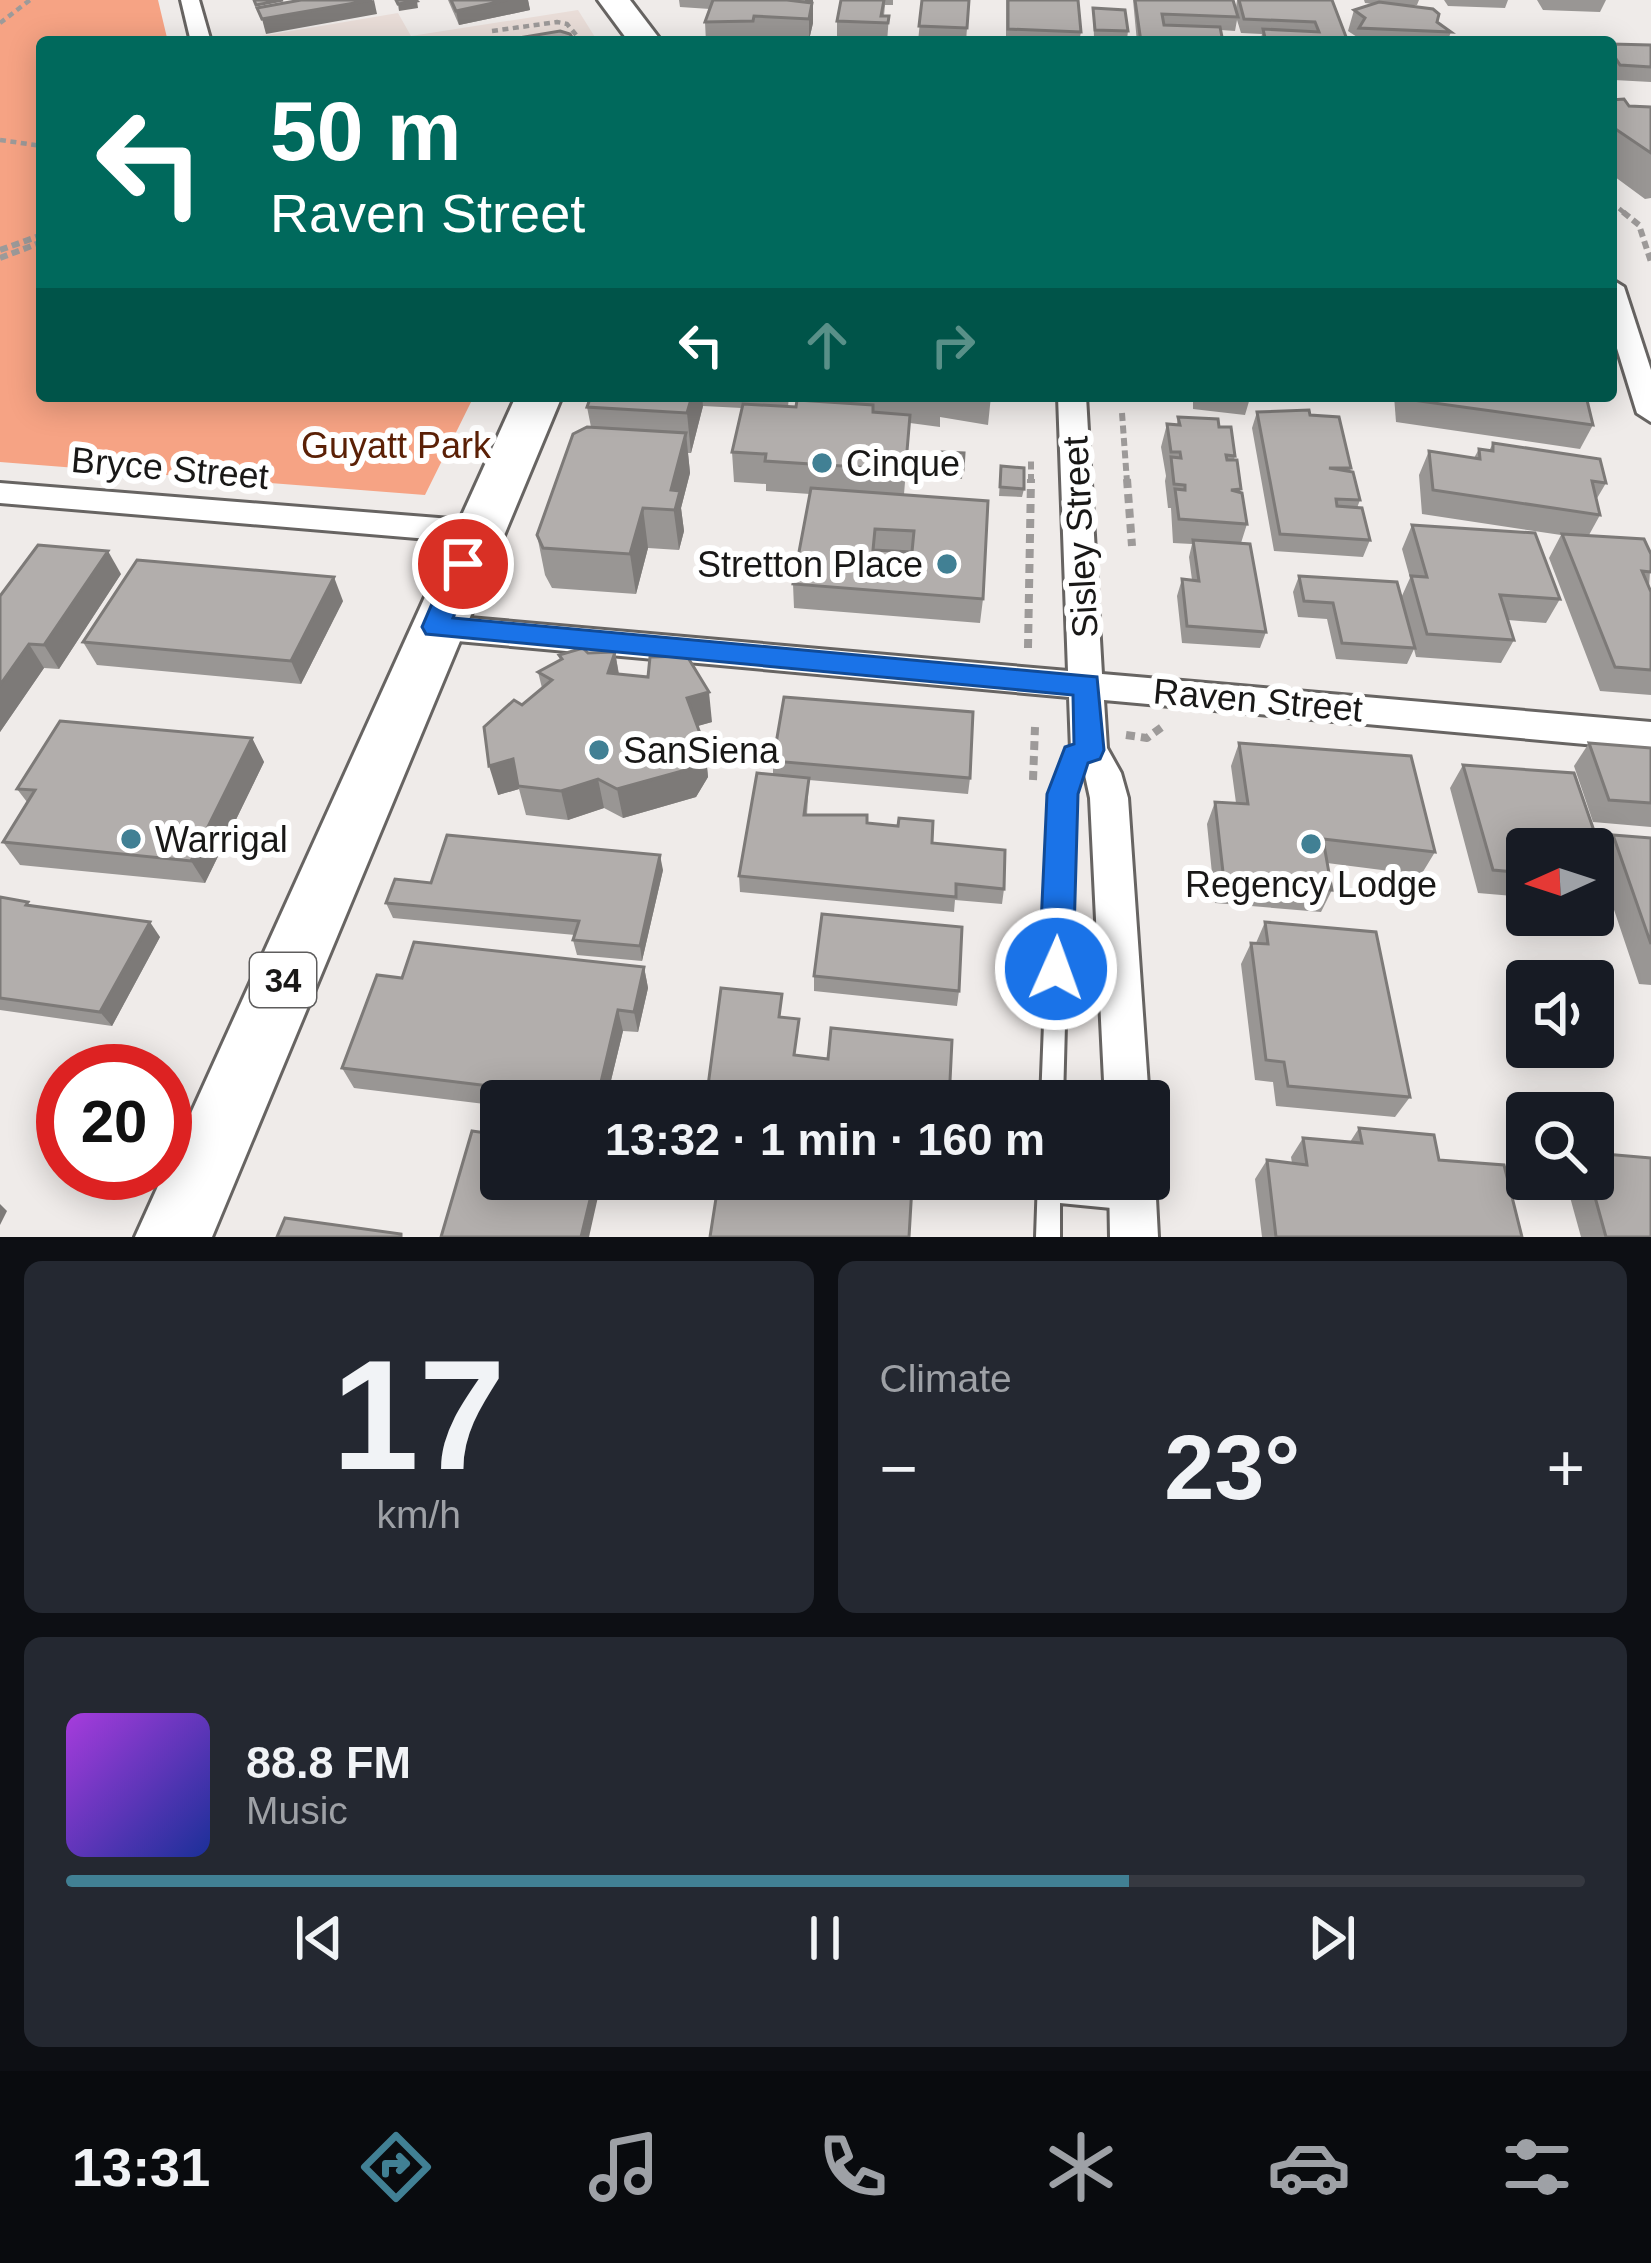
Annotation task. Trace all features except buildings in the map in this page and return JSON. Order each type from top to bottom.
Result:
[{"type":"main road","points":[[614,0],[641,36]]},
{"type":"main road","name":"34","points":[[172,1237],[536,402]]},
{"type":"street","points":[[190,0],[199,36]]},
{"type":"street","points":[[1617,306],[1651,413]]},
{"type":"street","name":"Sisley Street","points":[[1072,402],[1089,750],[1103,773],[1109,798],[1126,1080]]},
{"type":"street","name":"Bryce Street","points":[[0,493],[476,532]]},
{"type":"street","name":"Raven Street","points":[[435,627],[1651,736]]},
{"type":"lane","points":[[1053,1080],[1062,794],[1076,755],[1089,750]]},
{"type":"lane","points":[[1048,1237],[1049,1200]]},
{"type":"path","points":[[0,23],[30,0]]},
{"type":"path","points":[[492,31],[557,22],[567,24],[577,36]]},
{"type":"path","points":[[0,140],[36,145]]},
{"type":"path","points":[[1617,207],[1639,225],[1651,262]]},
{"type":"path","points":[[0,254],[36,240]]},
{"type":"path","points":[[1122,413],[1132,546]]},
{"type":"path","points":[[1030,664],[1025,628],[1031,458]]},
{"type":"shaded area","points":[[578,10],[594,36],[411,36]]},
{"type":"shaded area","points":[[398,13],[411,36],[262,36]]},
{"type":"green space","name":"Guyatt Park","points":[[0,0],[158,0],[167,36],[36,36],[36,402],[471,402],[425,495],[0,462]]},
{"type":"place","name":"Cinque","points":[[822,463]]},
{"type":"place","name":"Stretton Place","points":[[947,564]]},
{"type":"place","name":"SanSiena","points":[[599,750]]},
{"type":"place","name":"Warrigal","points":[[131,839]]},
{"type":"place","name":"Regency Lodge","points":[[1311,844]]},
{"type":"route","points":[[463,564],[435,627],[1087,685],[1089,750],[1076,755],[1062,794],[1056,969]]}]
